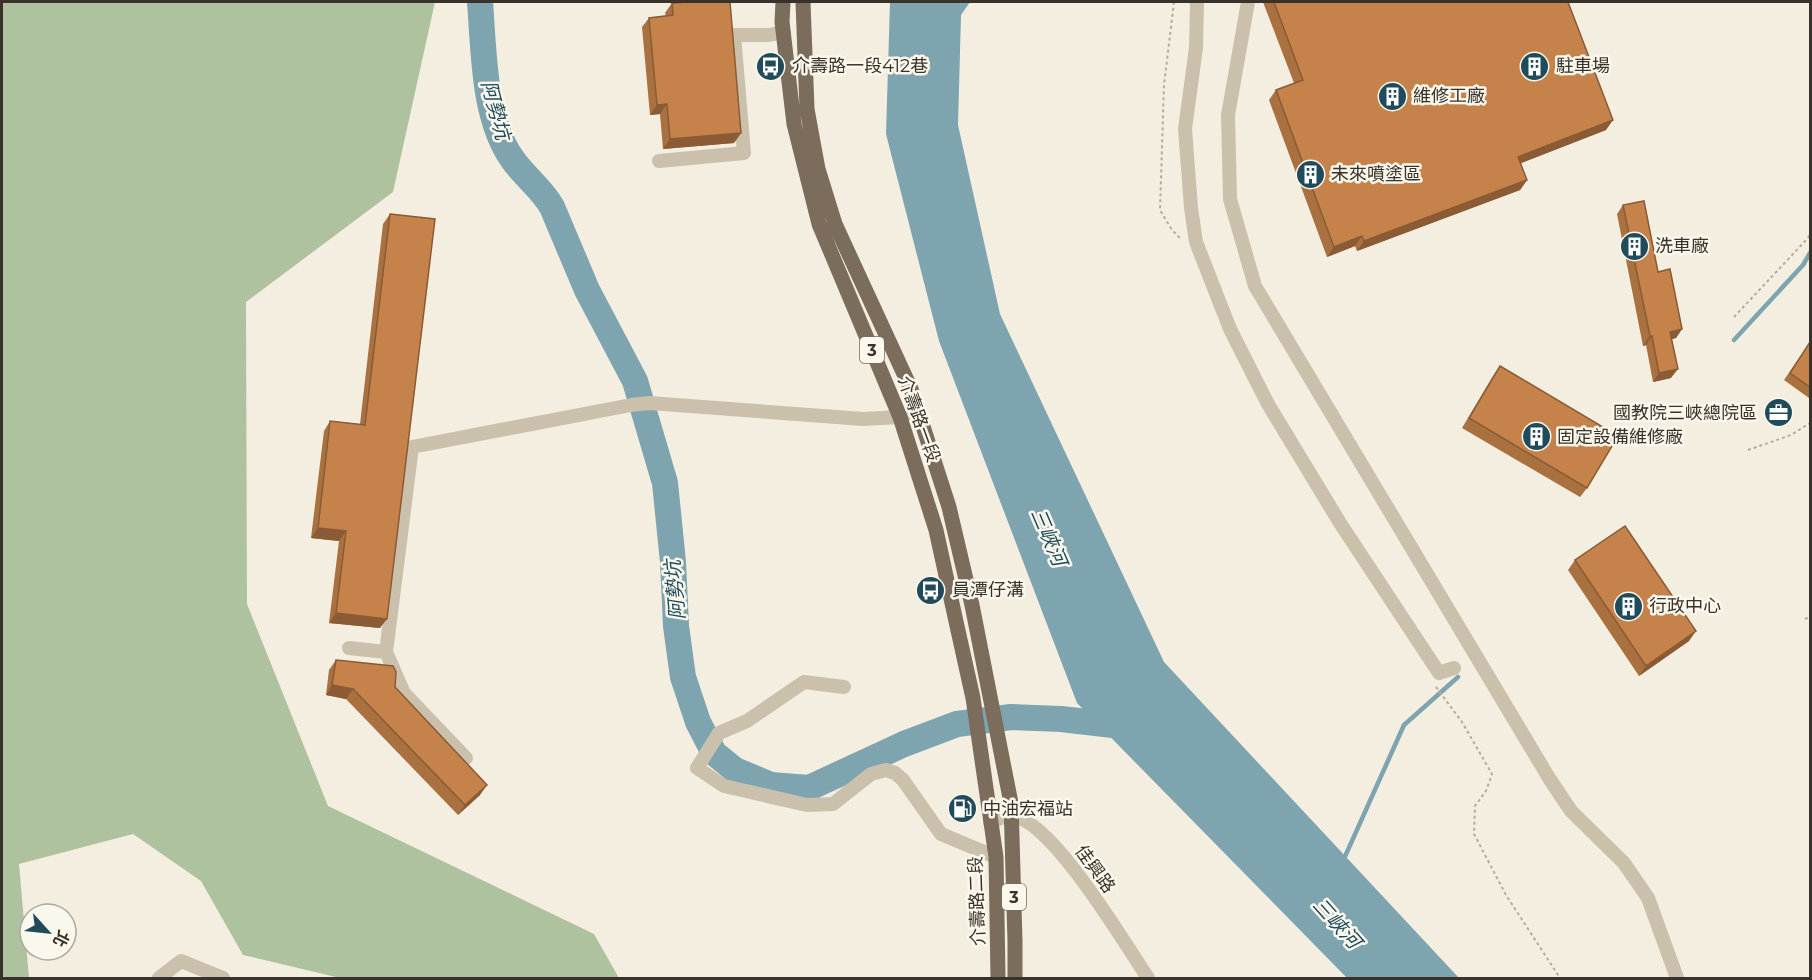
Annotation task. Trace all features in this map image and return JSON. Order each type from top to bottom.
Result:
[{"type":"main road","name":"介壽路一段","points":[[783,2],[794,124],[819,225],[900,417],[936,530],[973,698],[990,822]]},
{"type":"main road","name":"介壽路一段","points":[[803,2],[807,109],[818,169],[836,224],[911,389],[950,507],[991,696],[1012,816]]},
{"type":"main road","name":"介壽路二段","points":[[1012,816],[1015,978]]},
{"type":"main road","name":"介壽路二段","points":[[990,822],[996,857],[998,978]]},
{"type":"street","points":[[1197,2],[1196,48],[1185,129],[1196,242],[1230,328],[1274,414],[1340,523],[1439,673],[1454,668]]},
{"type":"street","points":[[1248,2],[1228,115],[1230,199],[1255,286],[1549,778],[1571,811],[1624,863],[1648,898],[1677,978]]},
{"type":"street","points":[[659,161],[744,153],[734,35],[769,35],[784,32]]},
{"type":"street","points":[[466,758],[404,693],[386,652],[412,447],[649,403],[863,419],[900,417],[918,410]]},
{"type":"street","points":[[349,648],[386,652]]},
{"type":"street","points":[[844,687],[804,682],[747,721],[719,733],[698,768],[724,786],[807,805],[833,804],[871,774],[886,770],[895,772],[941,834],[996,857]]},
{"type":"street","points":[[990,822],[1012,816]]},
{"type":"street","name":"佳興路","points":[[1012,816],[1034,826],[1063,854],[1148,978]]},
{"type":"street","points":[[159,978],[181,961],[223,978]]},
{"type":"path","points":[[1734,317],[1808,238],[1810,233]]},
{"type":"path","points":[[1748,450],[1791,435],[1810,423]]},
{"type":"path","points":[[1805,619],[1810,617]]},
{"type":"path","points":[[1437,688],[1462,722],[1492,774],[1486,791],[1475,806],[1474,834],[1506,895],[1560,978]]},
{"type":"green space","points":[[2,2],[435,2],[393,192],[246,302],[247,604],[328,806],[594,934],[619,978],[340,978],[243,955],[201,881],[133,834],[19,864],[22,902],[18,902],[18,962],[28,962],[29,978],[2,978]]},
{"type":"water","name":"三峽河","points":[[890,2],[970,2],[961,15],[958,125],[1000,314],[1164,662],[1459,978],[1347,978],[1077,703],[939,341],[886,134]]},
{"type":"building","points":[[730,2],[741,133],[670,139],[667,104],[657,105],[649,18],[673,15],[672,3]]},
{"type":"building","name":"維修工廠","points":[[1274,2],[1568,2],[1613,120],[1518,157],[1527,180],[1364,241],[1362,236],[1334,247],[1276,90],[1303,80]]},
{"type":"building","points":[[1644,201],[1658,272],[1670,269],[1682,329],[1670,332],[1678,369],[1659,373],[1623,205]]},
{"type":"building","points":[[390,214],[435,219],[387,619],[336,613],[346,531],[318,528],[330,421],[365,425]]},
{"type":"building","points":[[1810,342],[1810,387],[1790,373]]},
{"type":"building","name":"固定設備維修廠","points":[[1500,366],[1618,436],[1587,488],[1469,418]]},
{"type":"building","name":"行政中心","points":[[1625,526],[1696,631],[1646,666],[1575,560]]},
{"type":"building","points":[[336,660],[393,666],[396,672],[395,687],[487,785],[465,805],[353,689],[332,685]]},
{"type":"waterway","name":"阿勢坑","points":[[480,2],[484,63],[490,105],[503,143],[513,160],[552,207],[587,290],[635,381],[665,483],[673,562],[676,626],[683,677],[698,722],[714,753],[735,770],[771,785],[809,788],[904,744],[957,724],[1011,717],[1061,719],[1130,727]]},
{"type":"waterway","points":[[1734,340],[1803,265],[1810,253]]},
{"type":"waterway","points":[[1343,861],[1404,725],[1458,677]]},
{"type":"place","name":"介壽路一段412巷","points":[[771,66]]},
{"type":"place","name":"駐車場","points":[[1535,66]]},
{"type":"place","name":"維修工廠","points":[[1392,96]]},
{"type":"place","name":"未來噴塗區","points":[[1310,174]]},
{"type":"place","name":"洗車廠","points":[[1634,246]]},
{"type":"place","name":"國教院三峽總院區","points":[[1778,413]]},
{"type":"place","name":"固定設備維修廠","points":[[1536,437]]},
{"type":"place","name":"員潭仔溝","points":[[931,590]]},
{"type":"place","name":"行政中心","points":[[1628,606]]},
{"type":"place","name":"中油宏福站","points":[[962,809]]}]
